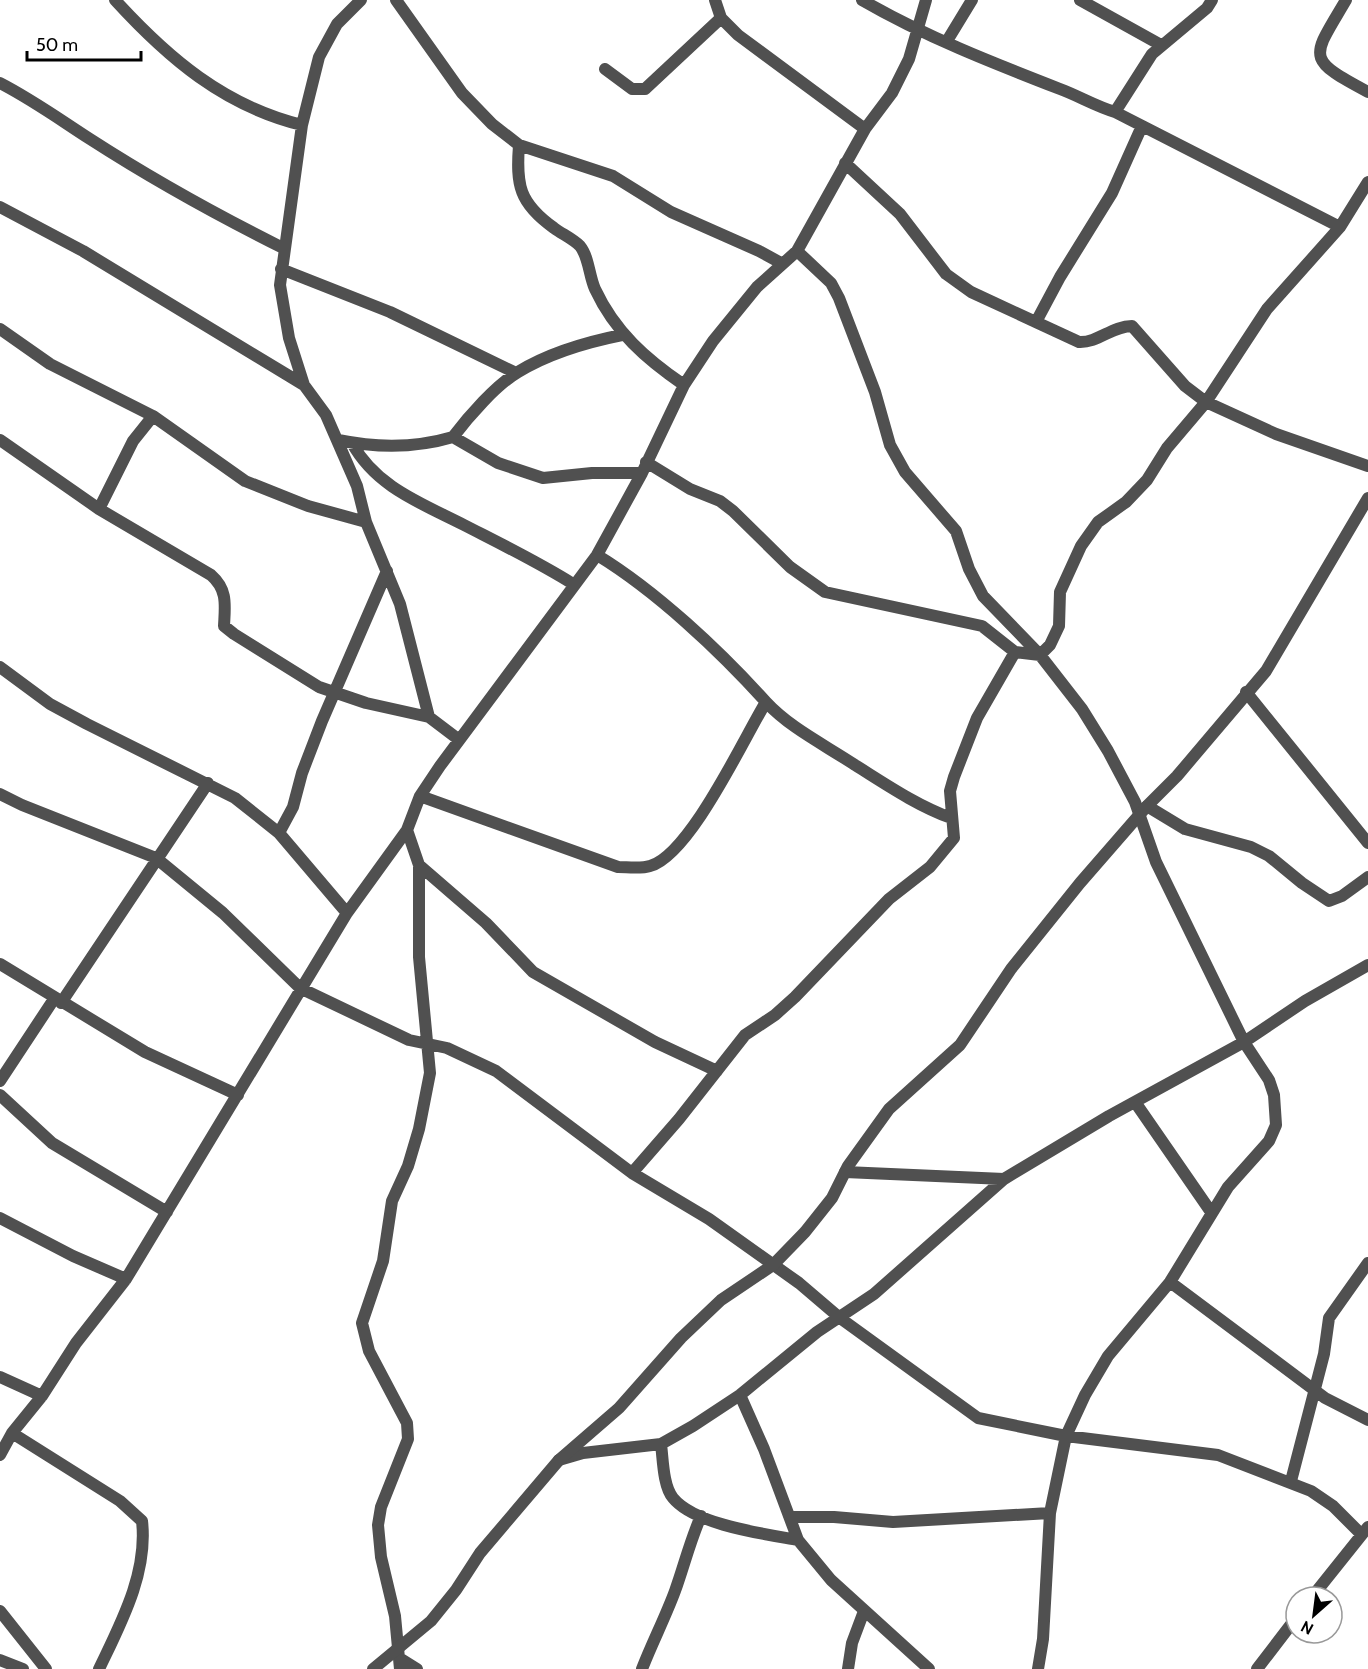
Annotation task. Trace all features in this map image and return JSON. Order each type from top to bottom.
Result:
[{"type":"street","points":[[115,0],[171,58],[197,77],[226,96],[269,117],[302,125]]},
{"type":"street","points":[[361,0],[326,40],[302,125],[279,285],[289,338],[303,385],[326,415],[357,486],[366,522],[400,604],[429,717]]},
{"type":"street","points":[[396,0],[462,93],[492,124],[519,145],[612,176],[671,212],[781,263]]},
{"type":"street","points":[[715,0],[721,18],[738,35],[865,129]]},
{"type":"street","points":[[862,0],[947,41],[1062,89],[1089,104],[1115,112],[1340,227]]},
{"type":"street","points":[[0,1455],[12,1433],[42,1396],[76,1343],[126,1279],[346,913],[407,830],[420,796],[458,739],[597,555],[644,468],[684,385],[713,341],[757,287],[797,251],[865,129],[892,93],[909,59],[926,0]]},
{"type":"street","points":[[947,41],[972,0]]},
{"type":"street","points":[[1080,0],[1161,45]]},
{"type":"street","points":[[1115,112],[1161,45],[1207,8],[1212,0]]},
{"type":"street","points":[[1346,0],[1318,49],[1320,58],[1324,67],[1368,92]]},
{"type":"street","points":[[605,69],[632,89],[645,89],[721,18]]},
{"type":"street","points":[[0,83],[48,109],[88,138],[211,211],[283,248]]},
{"type":"street","points":[[1036,322],[1060,277],[1112,193],[1142,126]]},
{"type":"street","points":[[519,145],[516,177],[522,194],[535,212],[580,246],[601,301],[622,335],[658,367],[684,385]]},
{"type":"street","points":[[845,163],[900,214],[946,274],[971,292],[1079,342],[1088,342],[1120,326],[1132,326],[1185,386],[1206,402],[1276,434],[1368,466]]},
{"type":"street","points":[[1040,655],[1050,645],[1059,626],[1060,592],[1081,546],[1098,522],[1126,502],[1147,480],[1167,448],[1206,402],[1267,309],[1363,200],[1368,182]]},
{"type":"street","points":[[0,207],[83,251],[303,385]]},
{"type":"street","points":[[797,251],[831,283],[839,298],[875,392],[890,446],[905,472],[956,531],[969,569],[982,596],[1040,655],[1082,709],[1108,751],[1130,791],[1156,862],[1244,1042],[1269,1080],[1274,1095],[1276,1125],[1269,1141],[1228,1187],[1211,1212],[1189,1255],[1170,1282],[1108,1356],[1085,1395],[1066,1436],[1050,1513],[1043,1639],[1038,1669]]},
{"type":"street","points":[[281,269],[390,312],[516,373]]},
{"type":"street","points":[[0,329],[50,364],[153,416],[245,481],[308,506],[366,522]]},
{"type":"street","points":[[338,440],[407,446],[434,443],[453,437],[467,420],[516,373],[566,351],[622,335]]},
{"type":"street","points":[[99,509],[133,441],[153,416]]},
{"type":"street","points":[[453,437],[498,463],[543,478],[644,468],[720,501],[790,567],[825,592],[982,626],[1015,652],[1040,655]]},
{"type":"street","points":[[0,440],[99,509],[212,575],[221,584],[226,598],[224,626],[288,668],[336,694],[429,717],[458,739]]},
{"type":"street","points":[[352,443],[361,459],[394,490],[536,561],[573,584]]},
{"type":"street","points":[[373,1669],[431,1621],[456,1590],[480,1553],[559,1460],[619,1408],[681,1338],[721,1300],[773,1265],[832,1198],[845,1172],[889,1108],[960,1045],[1017,962],[1080,883],[1147,806],[1184,768],[1266,671],[1368,498]]},
{"type":"street","points":[[597,555],[661,603],[731,664],[766,702],[818,743],[914,802],[951,818]]},
{"type":"street","points":[[279,833],[293,807],[302,773],[387,572]]},
{"type":"street","points":[[632,1173],[680,1119],[745,1035],[782,1009],[889,899],[930,867],[954,838],[950,791],[954,777],[977,718],[1015,652]]},
{"type":"street","points":[[0,668],[50,704],[235,798],[279,833],[346,913]]},
{"type":"street","points":[[1246,692],[1368,843]]},
{"type":"street","points":[[420,796],[618,867],[650,867],[665,857],[696,820],[745,743],[766,702]]},
{"type":"street","points":[[0,1081],[208,783]]},
{"type":"street","points":[[0,794],[22,805],[156,858],[223,913],[300,988],[409,1040],[427,1046],[447,1048],[496,1071],[632,1173],[709,1219],[773,1265],[840,1318],[978,1418],[1066,1436],[1202,1451],[1291,1481],[1333,1506],[1364,1531],[1321,1585]]},
{"type":"street","points":[[1147,806],[1185,829],[1251,847],[1269,856],[1302,883],[1329,901],[1342,896],[1368,877]]},
{"type":"street","points":[[407,830],[419,865],[419,957],[430,1073],[419,1129],[408,1166],[392,1201],[383,1261],[362,1323],[369,1352],[407,1423],[408,1439],[381,1507],[378,1525],[381,1557],[399,1646],[400,1664],[417,1669]]},
{"type":"street","points":[[419,865],[486,923],[533,972],[655,1042],[717,1071]]},
{"type":"street","points":[[0,964],[145,1052],[238,1095]]},
{"type":"street","points":[[559,1460],[583,1453],[661,1444],[740,1395],[817,1332],[874,1294],[1004,1179],[1135,1102],[1244,1042],[1305,1001],[1368,965]]},
{"type":"street","points":[[0,1095],[52,1143],[167,1212]]},
{"type":"street","points":[[1135,1102],[1211,1212]]},
{"type":"street","points":[[845,1172],[1004,1179]]},
{"type":"street","points":[[0,1218],[73,1256],[126,1279]]},
{"type":"street","points":[[1291,1481],[1324,1354],[1329,1318],[1368,1263]]},
{"type":"street","points":[[1170,1282],[1315,1390],[1368,1420]]},
{"type":"street","points":[[0,1377],[42,1396]]},
{"type":"street","points":[[740,1395],[798,1540],[831,1580],[929,1669]]},
{"type":"street","points":[[12,1433],[120,1501],[142,1521],[142,1552],[131,1599],[119,1631],[99,1669]]},
{"type":"street","points":[[661,1444],[669,1491],[683,1507],[701,1516],[798,1540]]},
{"type":"street","points":[[791,1518],[834,1517],[893,1522],[1050,1513]]},
{"type":"street","points":[[642,1669],[661,1627],[686,1551],[701,1516]]},
{"type":"street","points":[[0,1611],[46,1669]]},
{"type":"street","points":[[848,1669],[852,1643],[864,1611]]},
{"type":"street","points":[[1257,1669],[1284,1634]]},
{"type":"street","points":[[0,1660],[23,1669]]}]
